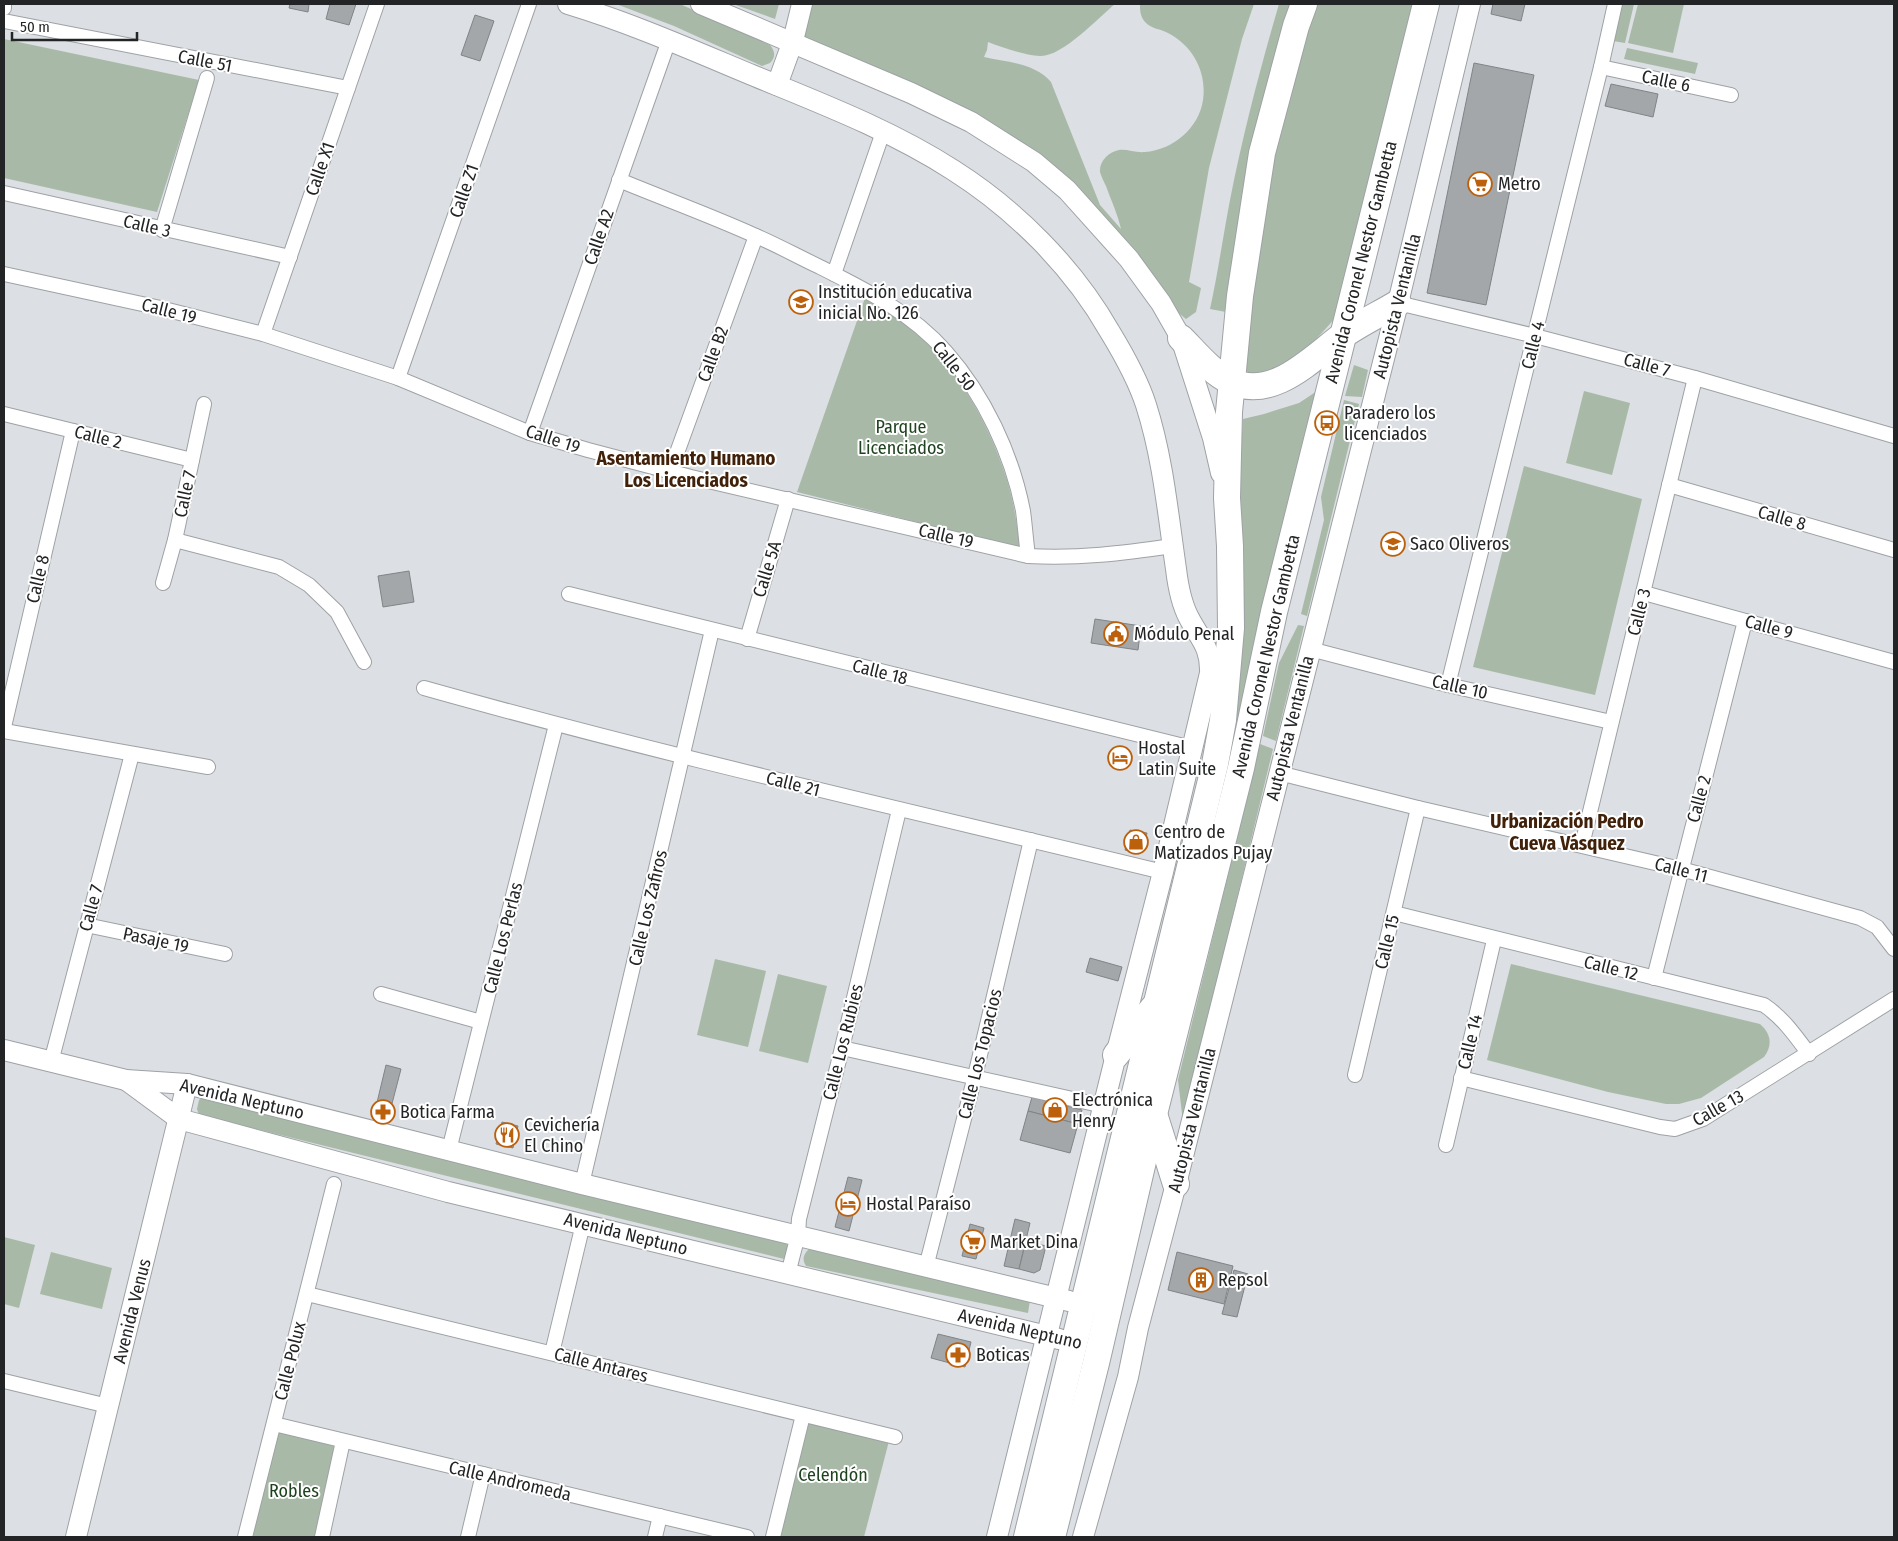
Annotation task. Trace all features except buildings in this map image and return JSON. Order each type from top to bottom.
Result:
[{"type":"highway","name":"Avenida Coronel Nestor Gambetta","points":[[1097,1307],[1158,1001],[1215,764],[1223,720],[1231,628],[1230,546],[1227,498],[1232,382],[1240,296],[1262,153],[1296,26],[1304,4]]},
{"type":"highway","name":"Avenida Coronel Nestor Gambetta","points":[[1097,1307],[1154,1114],[1241,768],[1274,612],[1426,4]]},
{"type":"highway","points":[[1181,338],[1208,365],[1232,382],[1262,385],[1281,380],[1297,372],[1342,336],[1398,303]]},
{"type":"highway","points":[[1116,1055],[1158,1001]]},
{"type":"highway","points":[[1154,1114],[1176,1184]]},
{"type":"highway","points":[[1027,1537],[1097,1307]]},
{"type":"highway","points":[[1052,1537],[1087,1345]]},
{"type":"street","name":"Calle X1","points":[[263,334],[377,4]]},
{"type":"street","name":"Calle Z1","points":[[398,378],[529,4]]},
{"type":"street","points":[[568,4],[669,40],[860,120],[936,160],[979,188],[1011,214],[1066,269],[1097,310],[1125,357],[1145,403],[1158,452],[1182,603],[1189,619],[1205,643],[1210,664],[1208,684],[997,1537]]},
{"type":"street","points":[[701,4],[793,41],[952,113],[997,138],[1034,162],[1066,190],[1129,258],[1161,303],[1181,338],[1213,438],[1227,498]]},
{"type":"street","points":[[777,85],[793,41],[802,4]]},
{"type":"street","name":"Autopista Ventanilla","points":[[1083,1537],[1128,1378],[1138,1328],[1398,303],[1470,4]]},
{"type":"street","name":"Calle 4","points":[[1448,685],[1615,4]]},
{"type":"street","name":"Calle 51","points":[[4,21],[348,88]]},
{"type":"street","name":"Calle A2","points":[[530,433],[669,40]]},
{"type":"street","name":"Calle 6","points":[[1601,67],[1731,95]]},
{"type":"street","points":[[162,230],[207,78]]},
{"type":"street","points":[[834,274],[883,132]]},
{"type":"street","name":"Calle 50","points":[[619,180],[756,236],[834,274],[900,310],[946,352],[987,410],[1002,445],[1014,478],[1022,510],[1028,556]]},
{"type":"street","name":"Calle 3","points":[[4,193],[162,230],[290,257]]},
{"type":"street","name":"Calle B2","points":[[670,472],[756,236]]},
{"type":"street","name":"Calle 19","points":[[4,274],[156,307],[263,334],[398,378],[530,433],[670,472],[1028,556],[1063,558],[1172,546]]},
{"type":"street","name":"Calle 7","points":[[1398,303],[1535,336],[1695,378],[1894,436]]},
{"type":"street","name":"Calle 3","points":[[1582,845],[1610,722],[1644,593],[1695,378]]},
{"type":"street","name":"Calle 7","points":[[163,583],[175,540],[204,404]]},
{"type":"street","name":"Calle 2","points":[[4,414],[192,460]]},
{"type":"street","name":"Calle 8","points":[[4,727],[73,431]]},
{"type":"street","name":"Calle 8","points":[[1669,485],[1894,550]]},
{"type":"street","name":"Calle 5A","points":[[746,639],[788,499]]},
{"type":"street","points":[[175,540],[279,567],[310,585],[337,612],[364,662]]},
{"type":"street","name":"Calle 9","points":[[1644,593],[1894,662]]},
{"type":"street","name":"Calle 18","points":[[568,594],[1192,748]]},
{"type":"street","name":"Calle 2","points":[[1654,978],[1745,621]]},
{"type":"street","name":"Calle Los Zafiros","points":[[582,1184],[712,630]]},
{"type":"street","name":"Calle 10","points":[[1310,649],[1448,685],[1610,722]]},
{"type":"street","name":"Calle 21","points":[[424,688],[683,758],[1163,872]]},
{"type":"street","name":"Calle Los Perlas","points":[[449,1150],[556,725]]},
{"type":"street","points":[[4,731],[208,767]]},
{"type":"street","name":"Calle 7","points":[[51,1062],[132,754]]},
{"type":"street","name":"Calle 11","points":[[1279,773],[1418,808],[1681,869],[1860,918],[1877,927],[1894,949]]},
{"type":"street","name":"Calle 15","points":[[1355,1075],[1418,808]]},
{"type":"street","name":"Calle Los Rubies","points":[[788,1274],[798,1235],[799,1219],[842,1048],[898,810]]},
{"type":"street","name":"Calle Los Topacios","points":[[926,1267],[975,1076],[1031,840]]},
{"type":"street","name":"Calle 12","points":[[1394,914],[1764,1005],[1787,1024],[1808,1054]]},
{"type":"street","name":"Pasaje 19","points":[[86,926],[225,954]]},
{"type":"street","name":"Calle 14","points":[[1446,1145],[1494,940]]},
{"type":"street","points":[[381,994],[481,1022]]},
{"type":"street","name":"Calle 13","points":[[1461,1078],[1660,1127],[1675,1129],[1704,1119],[1894,999]]},
{"type":"street","points":[[842,1048],[1104,1106]]},
{"type":"street","points":[[4,1050],[126,1080]]},
{"type":"street","name":"Avenida Neptuno","points":[[126,1080],[187,1084],[582,1184],[1097,1307]]},
{"type":"street","name":"Avenida Neptuno","points":[[126,1080],[178,1119],[438,1189],[1087,1345]]},
{"type":"street","name":"Avenida Venus","points":[[79,1537],[108,1406],[187,1084]]},
{"type":"street","name":"Calle Polux","points":[[245,1537],[334,1184]]},
{"type":"street","points":[[552,1353],[583,1224]]},
{"type":"street","name":"Calle Antares","points":[[307,1294],[895,1437]]},
{"type":"street","points":[[4,1381],[108,1406]]},
{"type":"street","points":[[773,1537],[803,1415]]},
{"type":"street","name":"Calle Andromeda","points":[[274,1424],[747,1537]]},
{"type":"street","points":[[322,1537],[343,1441]]},
{"type":"street","points":[[468,1537],[483,1474]]},
{"type":"street","points":[[655,1537],[660,1516]]},
{"type":"green space","points":[[616,4],[680,4],[770,45],[774,56],[770,63],[762,66],[674,26]]},
{"type":"green space","points":[[733,4],[779,4],[775,19]]},
{"type":"green space","points":[[810,4],[1115,4],[1069,44],[1049,55],[1027,54],[988,42],[984,57],[1029,67],[1051,82],[1100,205],[1121,229],[1100,172],[1101,164],[1108,155],[1119,150],[1145,152],[1165,147],[1175,142],[1183,136],[1196,120],[1201,110],[1204,90],[1200,70],[1191,53],[1177,38],[1147,24],[1141,15],[1140,4],[1254,4],[1242,39],[1209,168],[1189,282],[1201,288],[1196,312],[1186,319],[1171,307],[1038,157],[805,40],[802,32]]},
{"type":"green space","points":[[1279,4],[1293,4],[1226,312],[1210,309],[1240,151]]},
{"type":"green space","points":[[1314,4],[1413,4],[1338,315],[1301,356],[1278,372],[1254,376],[1245,370],[1246,342],[1272,161]]},
{"type":"green space","points":[[1622,4],[1634,4],[1625,43],[1613,41]]},
{"type":"green space","points":[[1638,4],[1684,4],[1673,53],[1628,43]]},
{"type":"green space","points":[[4,39],[199,80],[157,212],[4,178]]},
{"type":"green space","points":[[1627,48],[1698,63],[1695,74],[1624,59]]},
{"type":"green space","name":"Parque Licenciados","points":[[865,298],[912,328],[947,366],[977,409],[999,456],[1007,480],[1012,497],[1020,548],[797,492]]},
{"type":"green space","points":[[1354,365],[1368,370],[1362,397],[1345,396]]},
{"type":"green space","points":[[1320,389],[1241,728],[1234,728],[1239,483],[1243,419],[1299,403]]},
{"type":"green space","points":[[1584,391],[1630,403],[1612,475],[1566,463]]},
{"type":"green space","points":[[1344,400],[1359,404],[1307,616],[1301,614],[1324,520],[1321,497]]},
{"type":"green space","points":[[1524,466],[1642,499],[1595,695],[1473,667]]},
{"type":"green space","points":[[1298,625],[1304,626],[1276,741],[1263,736],[1279,663]]},
{"type":"green space","points":[[1260,744],[1273,749],[1183,1122],[1178,1080]]},
{"type":"green space","points":[[715,959],[766,971],[748,1047],[697,1035]]},
{"type":"green space","points":[[1511,964],[1760,1024],[1767,1032],[1770,1040],[1769,1048],[1764,1057],[1701,1098],[1679,1104],[1666,1104],[1608,1092],[1487,1060]]},
{"type":"green space","points":[[778,974],[827,986],[808,1063],[759,1051]]},
{"type":"green space","points":[[203,1097],[785,1241],[788,1253],[784,1259],[199,1115],[197,1109],[199,1100]]},
{"type":"green space","points":[[4,1237],[35,1245],[19,1308],[4,1304]]},
{"type":"green space","points":[[809,1249],[1030,1300],[1028,1313],[806,1266],[804,1257]]},
{"type":"green space","points":[[51,1252],[112,1268],[102,1309],[40,1294]]},
{"type":"green space","name":"Celendón","points":[[799,1419],[889,1441],[864,1537],[777,1537]]},
{"type":"green space","name":"Robles","points":[[277,1429],[338,1444],[316,1537],[250,1537]]},
{"type":"place","name":"Metro","points":[[1480,184]]},
{"type":"place","name":"Institución educativa inicial No. 126","points":[[801,302]]},
{"type":"place","name":"Paradero los licenciados","points":[[1327,423]]},
{"type":"place","name":"Saco Oliveros","points":[[1393,544]]},
{"type":"place","name":"Módulo Penal","points":[[1116,634]]},
{"type":"place","name":"Hostal Latin Suite","points":[[1120,758]]},
{"type":"place","name":"Centro de Matizados Pujay","points":[[1136,842]]},
{"type":"place","name":"Electrónica Henry","points":[[1055,1110]]},
{"type":"place","name":"Botica Farma","points":[[383,1112]]},
{"type":"place","name":"Cevichería El Chino","points":[[507,1135]]},
{"type":"place","name":"Hostal Paraíso","points":[[848,1204]]},
{"type":"place","name":"Market Dina","points":[[973,1242]]},
{"type":"place","name":"Repsol","points":[[1201,1280]]},
{"type":"place","name":"Boticas","points":[[958,1355]]},
{"type":"district","name":"Asentamiento Humano Los Licenciados","points":[[686,469]]},
{"type":"district","name":"Urbanización Pedro Cueva Vásquez","points":[[1567,832]]}]
